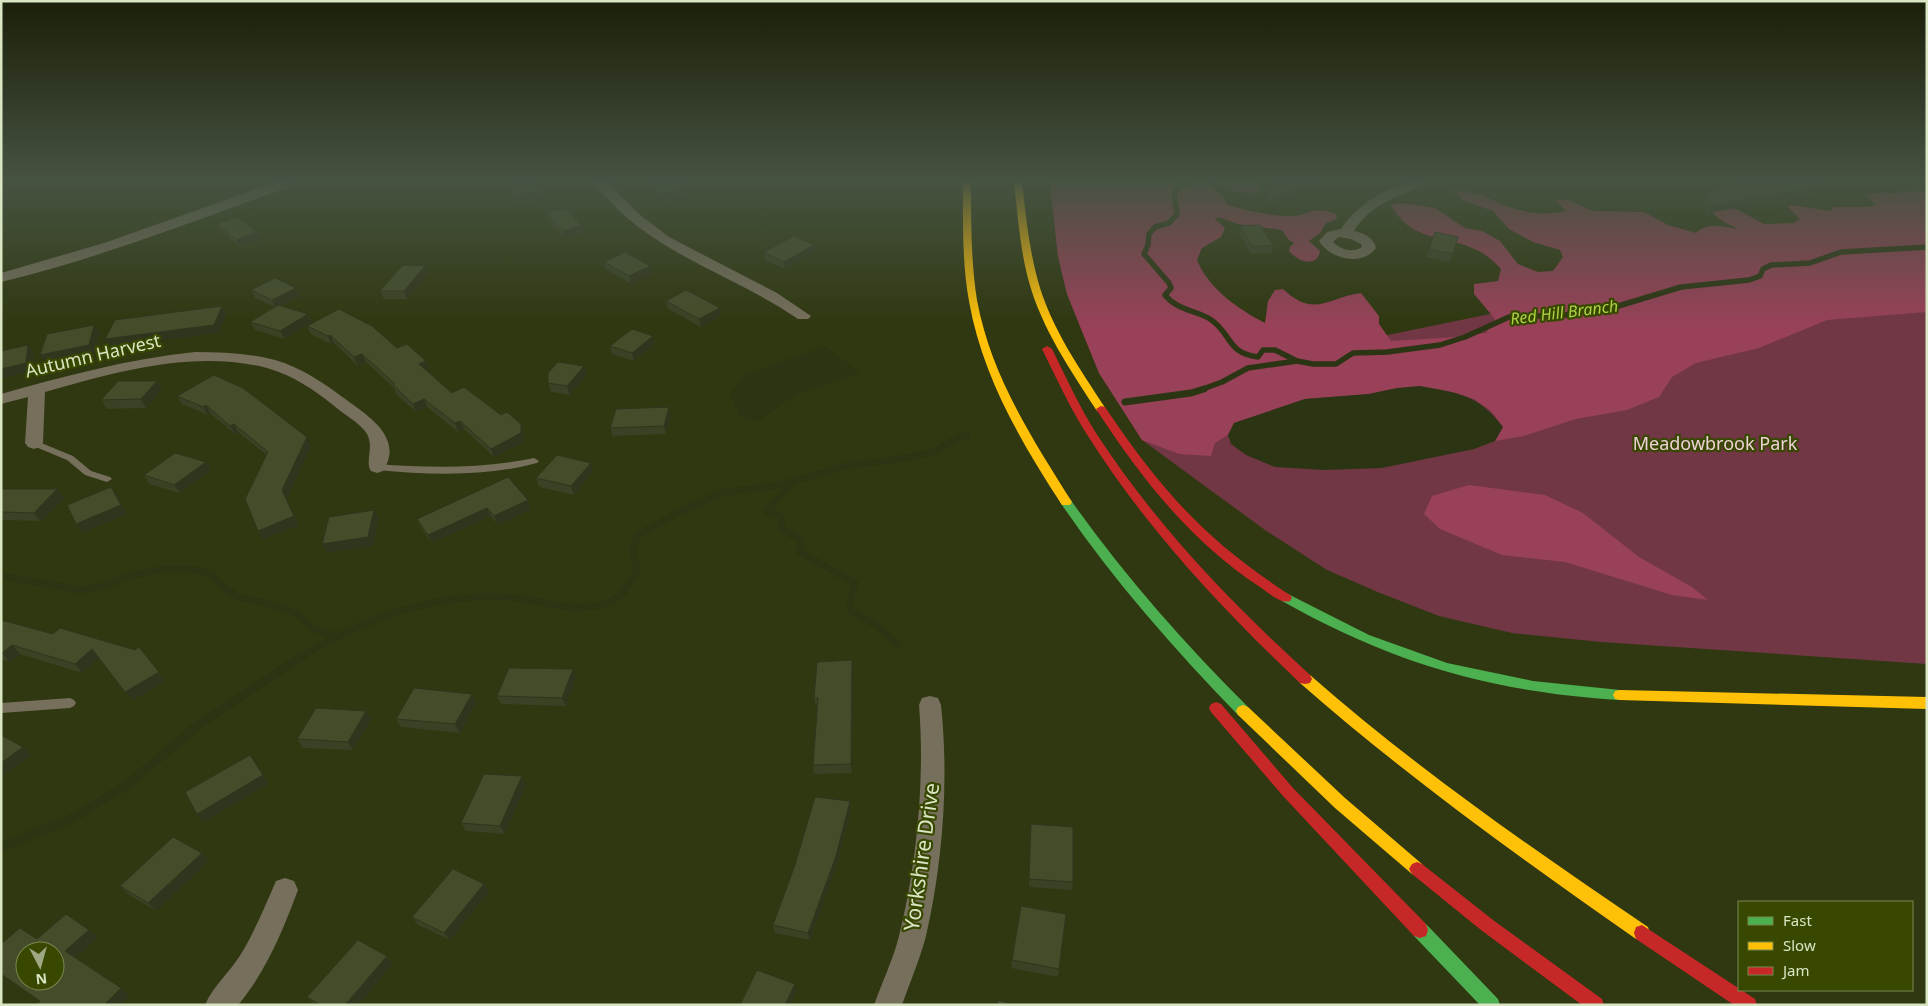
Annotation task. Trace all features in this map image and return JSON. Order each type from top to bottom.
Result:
[{"type":"highway","points":[[967,230],[967,257],[973,300],[984,342],[1005,396],[1038,458],[1074,516],[1134,592],[1190,656],[1251,720],[1334,796],[1424,875],[1596,1005]]},
{"type":"highway","points":[[1021,230],[1022,256],[1029,296],[1041,334],[1064,386],[1093,438],[1134,498],[1194,572],[1309,684],[1390,752],[1486,824],[1749,1005]]},
{"type":"highway","points":[[1024,230],[1028,256],[1038,296],[1080,375],[1122,442],[1157,491],[1204,538],[1262,583],[1328,622],[1406,655],[1469,674],[1546,689],[1608,694],[1927,703]]},
{"type":"highway","points":[[1134,592],[1188,672]]},
{"type":"highway","points":[[1211,702],[1288,792],[1492,1005]]},
{"type":"street","points":[[1,278],[118,243],[155,230]]},
{"type":"street","points":[[651,230],[673,246],[767,292],[803,316]]},
{"type":"street","points":[[1346,234],[1348,230]]},
{"type":"street","name":"Autumn Harvest","points":[[1,398],[112,369],[153,361],[223,357],[252,360],[277,366],[306,378],[370,424],[378,436],[381,450],[377,467]]},
{"type":"street","points":[[34,443],[37,389]]},
{"type":"street","name":"Yorkshire Drive","points":[[888,1005],[912,937],[924,870],[932,797],[934,749],[930,705]]},
{"type":"street","points":[[219,1005],[253,962],[270,929],[284,890]]},
{"type":"lane","points":[[34,443],[70,458],[88,473],[107,479]]},
{"type":"lane","points":[[377,467],[438,472],[504,468],[534,461]]},
{"type":"lane","points":[[1,708],[70,703]]},
{"type":"green space","name":"Meadowbrook Park","points":[[1055,230],[1187,230],[1178,246],[1197,292],[1259,330],[1354,342],[1514,309],[1835,230],[1927,230],[1927,664],[1601,642],[1512,633],[1439,616],[1327,570],[1265,530],[1142,440],[1099,373],[1067,294],[1058,256]]},
{"type":"shaded area","points":[[1055,230],[1224,230],[1221,237],[1202,248],[1197,260],[1209,280],[1235,305],[1265,323],[1268,301],[1275,290],[1283,289],[1294,298],[1313,305],[1361,293],[1379,316],[1379,324],[1391,341],[1457,337],[1486,333],[1495,319],[1474,294],[1474,284],[1498,281],[1501,269],[1487,256],[1475,249],[1414,230],[1482,231],[1500,241],[1518,264],[1538,272],[1553,271],[1563,257],[1560,250],[1533,242],[1511,230],[1685,230],[1696,233],[1700,230],[1927,230],[1927,312],[1827,320],[1759,348],[1696,363],[1672,377],[1659,397],[1627,410],[1576,419],[1524,436],[1495,441],[1503,427],[1491,411],[1474,399],[1447,391],[1397,388],[1369,394],[1305,399],[1234,423],[1228,435],[1215,443],[1211,456],[1179,454],[1142,440],[1099,373],[1067,294],[1058,256]]},
{"type":"shaded area","points":[[1282,230],[1322,230],[1309,241],[1320,251],[1318,257],[1311,262],[1306,262],[1293,255],[1289,251],[1294,243],[1289,240]]},
{"type":"shaded area","points":[[825,346],[859,372],[858,374],[797,394],[758,421],[739,416],[730,394],[746,374]]},
{"type":"shaded area","points":[[1420,386],[1456,393],[1476,401],[1494,416],[1503,427],[1495,441],[1474,449],[1382,468],[1325,470],[1275,467],[1246,455],[1231,444],[1228,435],[1234,423],[1305,399],[1369,394],[1397,388]]},
{"type":"shaded area","points":[[1469,485],[1545,495],[1583,513],[1639,557],[1692,587],[1708,600],[1672,595],[1565,562],[1502,555],[1440,529],[1424,514],[1432,496]]},
{"type":"building","points":[[224,230],[254,230],[257,232],[236,240]]},
{"type":"building","points":[[1242,230],[1263,230],[1273,245],[1253,247]]},
{"type":"building","points":[[1435,232],[1458,237],[1453,254],[1429,249]]},
{"type":"building","points":[[794,236],[814,245],[784,262],[764,252]]},
{"type":"building","points":[[625,252],[650,266],[629,276],[604,262]]},
{"type":"building","points":[[403,265],[425,266],[404,291],[380,291]]},
{"type":"building","points":[[275,278],[296,288],[272,300],[251,290]]},
{"type":"building","points":[[686,290],[720,308],[699,319],[666,301]]},
{"type":"building","points":[[278,305],[308,314],[280,331],[250,322]]},
{"type":"building","points":[[222,306],[214,325],[105,339],[115,320]]},
{"type":"building","points":[[339,309],[372,326],[397,348],[407,344],[426,361],[419,364],[452,393],[464,387],[501,415],[507,412],[521,424],[521,433],[491,449],[460,421],[455,423],[424,399],[413,404],[393,385],[395,384],[362,354],[354,357],[330,335],[328,336],[307,326]]},
{"type":"building","points":[[94,325],[89,345],[40,355],[47,334]]},
{"type":"building","points":[[632,329],[653,336],[632,353],[610,346]]},
{"type":"building","points":[[28,345],[26,363],[1,369],[1,351]]},
{"type":"building","points":[[558,362],[584,366],[567,386],[548,383],[548,373]]},
{"type":"building","points":[[214,375],[243,388],[307,437],[282,490],[294,516],[258,531],[245,499],[268,452],[234,424],[230,426],[206,405],[203,407],[177,396]]},
{"type":"building","points":[[118,381],[157,381],[141,399],[101,400]]},
{"type":"building","points":[[669,407],[664,426],[610,428],[616,409]]},
{"type":"building","points":[[175,453],[206,462],[174,485],[144,475]]},
{"type":"building","points":[[557,455],[591,463],[571,486],[536,478]]},
{"type":"building","points":[[508,477],[528,500],[494,516],[487,508],[428,535],[417,519]]},
{"type":"building","points":[[111,487],[121,505],[76,524],[67,505]]},
{"type":"building","points":[[1,489],[57,489],[34,513],[1,512]]},
{"type":"building","points":[[374,510],[368,537],[322,544],[329,517]]},
{"type":"building","points":[[1,620],[53,634],[60,628],[135,650],[139,647],[159,672],[125,692],[92,649],[75,664],[12,645],[1,653]]},
{"type":"building","points":[[852,660],[851,764],[813,765],[818,698],[814,698],[817,662]]},
{"type":"building","points":[[509,668],[573,669],[562,698],[497,696]]},
{"type":"building","points":[[414,688],[472,694],[455,724],[396,719]]},
{"type":"building","points":[[316,708],[366,711],[348,742],[297,739]]},
{"type":"building","points":[[1,735],[23,747],[1,763]]},
{"type":"building","points":[[250,755],[263,775],[197,814],[185,792]]},
{"type":"building","points":[[484,774],[522,776],[500,826],[461,823]]},
{"type":"building","points":[[815,797],[850,801],[836,856],[808,933],[773,925],[795,865]]},
{"type":"building","points":[[1031,824],[1073,827],[1073,882],[1029,879]]},
{"type":"building","points":[[173,837],[202,853],[148,903],[120,886]]},
{"type":"building","points":[[453,869],[484,884],[444,933],[412,917]]},
{"type":"building","points":[[1021,906],[1066,914],[1059,969],[1012,960]]},
{"type":"building","points":[[66,914],[89,930],[65,951],[65,941],[15,941],[15,984],[1,974],[1,944],[20,928],[37,939]]},
{"type":"building","points":[[358,940],[387,956],[345,1005],[320,1005],[307,997]]},
{"type":"building","points":[[65,951],[121,988],[104,1005],[40,1005],[38,1003],[40,1001],[26,991],[65,991]]},
{"type":"building","points":[[757,970],[795,984],[785,1005],[740,1005]]},
{"type":"building","points":[[998,1000],[1014,1005],[997,1005]]},
{"type":"waterway","name":"Red Hill Branch","points":[[1152,230],[1149,234],[1148,245],[1144,254],[1169,283],[1171,288],[1165,295],[1170,300],[1181,307],[1210,319],[1217,324],[1235,347],[1248,355],[1258,357],[1263,350],[1275,350],[1297,361]]},
{"type":"waterway","name":"Red Hill Branch","points":[[1297,361],[1313,364],[1336,364],[1353,353],[1387,352],[1440,345],[1465,337],[1509,317],[1566,315],[1585,309],[1615,307],[1681,287],[1749,280],[1760,276],[1763,269],[1771,265],[1810,263],[1841,252],[1927,247]]},
{"type":"waterway","points":[[1200,390],[1222,382],[1248,368],[1297,361]]},
{"type":"waterway","points":[[1125,402],[1191,393],[1204,389]]},
{"type":"waterway","points":[[337,637],[399,611],[455,599],[509,597],[570,607],[595,606],[607,603],[621,594],[637,570],[632,551],[638,535],[677,513],[721,493],[779,485],[850,465],[907,458],[935,451],[959,437],[967,436]]},
{"type":"waterway","points":[[792,482],[767,511],[781,517],[782,530],[800,539],[800,552],[855,583],[850,600],[851,611],[876,625],[898,645]]},
{"type":"waterway","points":[[1,576],[81,590],[105,586],[128,576],[163,569],[190,569],[212,574],[222,586],[238,597],[266,603],[296,613],[312,628],[337,637]]},
{"type":"waterway","points":[[299,658],[337,637]]},
{"type":"waterway","points":[[1,847],[71,819],[127,785],[201,723],[301,657]]},
{"type":"traffic: fast","points":[[1066,502],[1106,558],[1150,611],[1243,711]]},
{"type":"traffic: fast","points":[[1286,598],[1325,620],[1364,638],[1447,668],[1533,687],[1620,695]]},
{"type":"traffic: fast","points":[[1420,930],[1492,1005]]},
{"type":"traffic: slow","points":[[967,230],[973,301],[987,355],[1022,431],[1066,502]]},
{"type":"traffic: slow","points":[[1024,230],[1034,282],[1044,311],[1058,340],[1101,409]]},
{"type":"traffic: slow","points":[[1305,679],[1385,747],[1469,812],[1642,933]]},
{"type":"traffic: slow","points":[[1620,695],[1927,703]]},
{"type":"traffic: slow","points":[[1243,711],[1340,803],[1417,869]]},
{"type":"traffic: jam","points":[[1047,349],[1085,423],[1114,467],[1163,532],[1217,593],[1305,679]]},
{"type":"traffic: jam","points":[[1101,409],[1140,466],[1160,491],[1204,538],[1256,579],[1286,598]]},
{"type":"traffic: jam","points":[[1216,708],[1288,792],[1420,930]]},
{"type":"traffic: jam","points":[[1417,869],[1487,925],[1596,1005]]},
{"type":"traffic: jam","points":[[1642,933],[1749,1005]]}]
